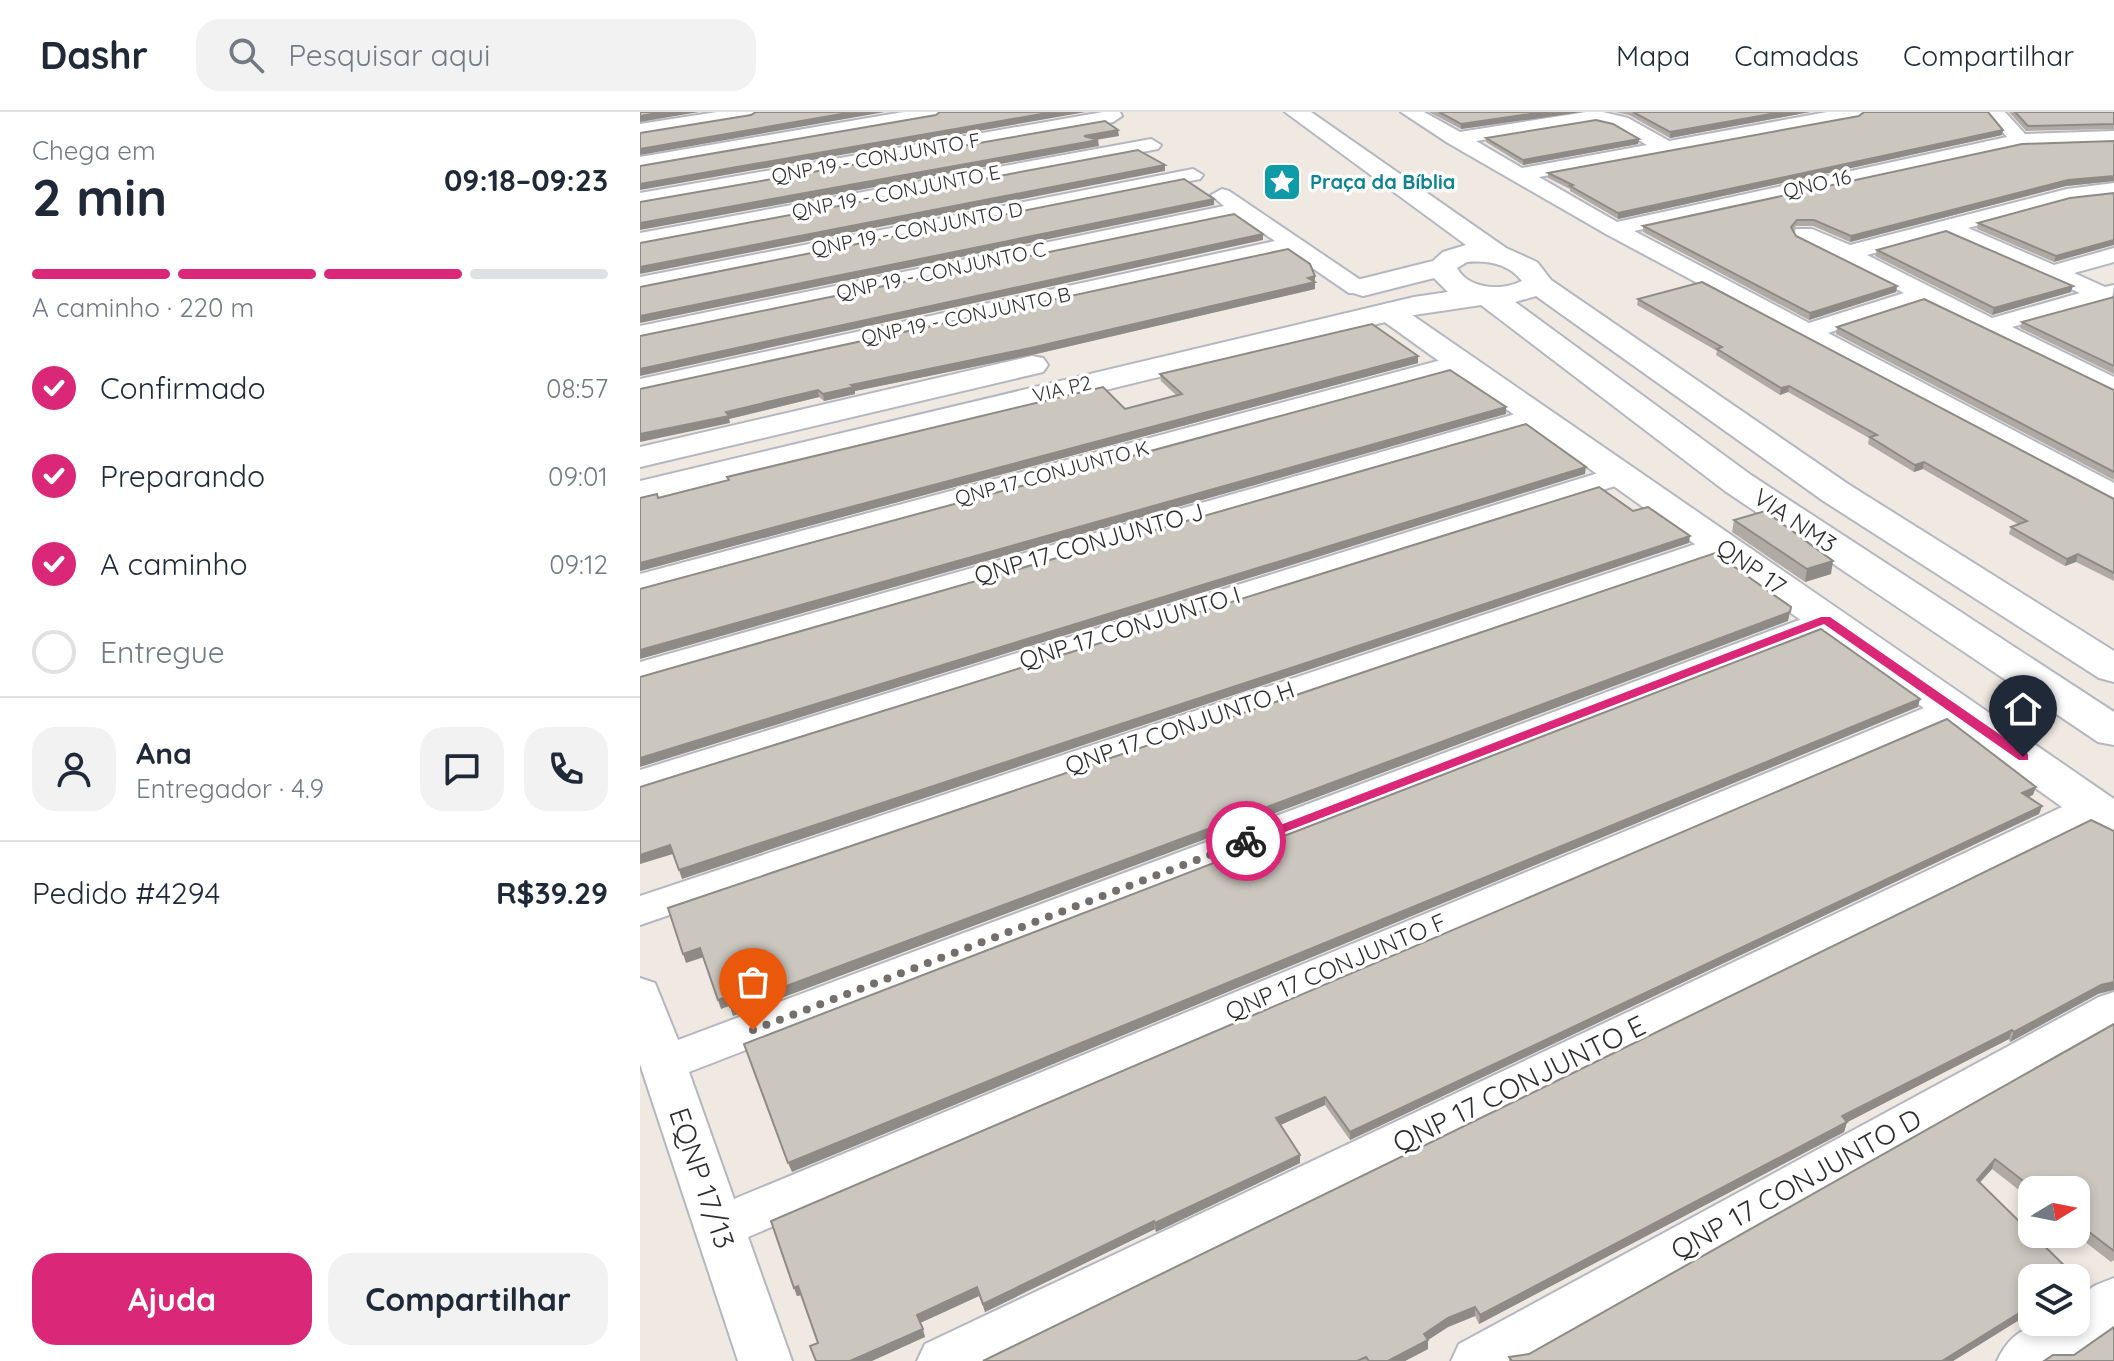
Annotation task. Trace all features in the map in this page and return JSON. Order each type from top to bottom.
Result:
[{"type":"main road","points":[[1286,116],[1496,254]]},
{"type":"main road","points":[[1286,116],[1435,239],[1446,263]]},
{"type":"main road","points":[[1314,299],[1446,263],[1464,254],[1496,254]]},
{"type":"main road","name":"VIA NM3","points":[[1496,254],[1528,270],[1537,278],[1538,284],[1835,492],[2114,669]]},
{"type":"main road","name":"VIA NM3","points":[[1446,263],[1454,283],[1487,295],[1738,483],[2114,732]]},
{"type":"main road","name":"VIA P2","points":[[640,492],[1389,312],[1454,297],[1518,294],[1538,284]]},
{"type":"main road","name":"QNP 17","points":[[1389,312],[2104,814]]},
{"type":"main road","name":"VIA P2","points":[[640,457],[1060,358]]},
{"type":"main road","points":[[939,386],[945,401],[959,413]]},
{"type":"main road","points":[[897,396],[914,410],[919,423]]},
{"type":"main road","points":[[1738,483],[1812,519],[1945,606],[1966,611],[1985,608],[1991,597],[1980,586]]},
{"type":"main road","points":[[1992,652],[1988,642],[1994,634],[2008,630],[2028,633],[2114,685]]},
{"type":"street","points":[[640,130],[752,112]]},
{"type":"street","points":[[640,163],[936,112]]},
{"type":"street","points":[[1410,112],[1614,229],[2113,493]]},
{"type":"street","points":[[1731,112],[1769,130]]},
{"type":"street","points":[[1517,175],[1858,112]]},
{"type":"street","points":[[2000,112],[2020,140]]},
{"type":"street","points":[[1110,114],[1357,288]]},
{"type":"street","name":"QNP 19 - CONJUNTO F","points":[[640,199],[1110,114]]},
{"type":"street","points":[[1455,139],[1558,116],[1596,116],[1611,118],[1667,148]]},
{"type":"street","name":"QNO 16","points":[[1614,229],[2020,140],[2114,137]]},
{"type":"street","name":"QNP 19 - CONJUNTO E","points":[[640,240],[1151,145]]},
{"type":"street","name":"QNP 19 - CONJUNTO D","points":[[640,284],[1193,175]]},
{"type":"street","points":[[1851,254],[1853,249],[2082,192],[2114,189]]},
{"type":"street","points":[[2082,192],[2114,204]]},
{"type":"street","name":"QNP 19 - CONJUNTO C","points":[[640,333],[1241,209]]},
{"type":"street","points":[[1946,226],[2109,293]]},
{"type":"street","name":"QNO 16","points":[[1804,234],[1851,254],[1862,263],[2113,386]]},
{"type":"street","name":"QNP 19 - CONJUNTO B","points":[[640,387],[1293,244]]},
{"type":"street","points":[[2054,272],[2114,255]]},
{"type":"street","points":[[1989,326],[2109,293]]},
{"type":"street","points":[[1808,331],[1925,294]]},
{"type":"street","name":"QNP 17 CONJUNTO K","points":[[640,584],[1464,362]]},
{"type":"street","name":"QNP 17 CONJUNTO J","points":[[640,673],[1537,416]]},
{"type":"street","name":"QNP 17 CONJUNTO I","points":[[640,782],[1621,475]]},
{"type":"street","name":"QNP 17 CONJUNTO H","points":[[640,911],[1720,545]]},
{"type":"street","points":[[663,1064],[1826,620]]},
{"type":"street","name":"QNP 17 CONJUNTO F","points":[[719,1227],[1953,708]]},
{"type":"street","name":"QNP 17 CONJUNTO E","points":[[944,1361],[2104,814]]},
{"type":"street","name":"EQNP 17/13","points":[[640,994],[765,1361]]},
{"type":"street","name":"QNP 17 CONJUNTO D","points":[[1478,1361],[2114,1008]]},
{"type":"street","points":[[2024,1361],[2114,1301]]},
{"type":"building","points":[[640,112],[664,112],[640,116]]},
{"type":"building","points":[[756,112],[853,112],[640,149],[640,133]]},
{"type":"building","points":[[940,112],[1053,112],[640,184],[640,166]]},
{"type":"building","points":[[1439,112],[1544,112],[1461,124]]},
{"type":"building","points":[[1633,112],[1782,112],[1670,132]]},
{"type":"building","points":[[1864,112],[1988,112],[2003,130],[1618,213],[1548,173],[1859,116]]},
{"type":"building","points":[[2015,112],[2114,112],[2114,124],[2028,126]]},
{"type":"building","points":[[1596,120],[1613,124],[1639,139],[1523,160],[1486,138]]},
{"type":"building","points":[[1105,121],[1118,130],[1084,136],[1098,140],[640,223],[640,202]]},
{"type":"building","points":[[2114,141],[2114,176],[2068,180],[1851,236],[1814,220],[1797,220],[1791,227],[1796,236],[1897,286],[1810,313],[1643,226],[2022,144]]},
{"type":"building","points":[[1138,150],[1165,165],[640,267],[640,243]]},
{"type":"building","points":[[1184,179],[1214,199],[640,316],[640,287]]},
{"type":"building","points":[[2114,193],[2114,240],[2056,256],[1978,223],[2070,198]]},
{"type":"building","points":[[1234,214],[1263,234],[640,369],[640,336]]},
{"type":"building","points":[[1946,231],[2073,286],[1994,308],[1877,250]]},
{"type":"building","points":[[1288,249],[1310,264],[1315,276],[1308,278],[1315,282],[1035,347],[851,385],[854,387],[823,394],[818,390],[726,412],[729,416],[640,434],[640,389]]},
{"type":"building","points":[[1702,282],[2114,499],[2114,573],[2078,554],[2067,559],[2011,527],[2027,521],[1924,462],[1915,465],[1870,437],[1877,435],[1789,386],[1781,388],[1717,349],[1722,347],[1638,299]]},
{"type":"building","points":[[2114,297],[2114,366],[2022,322]]},
{"type":"building","points":[[1924,299],[2114,390],[2114,472],[1837,327]]},
{"type":"building","points":[[1372,324],[1418,356],[640,563],[640,498],[657,494],[658,498],[729,480],[727,477],[1103,387],[1125,409],[1182,394],[1160,374]]},
{"type":"building","points":[[1450,370],[1506,407],[640,650],[640,589]]},
{"type":"building","points":[[1526,424],[1586,467],[640,758],[640,677]]},
{"type":"building","points":[[1599,487],[1633,511],[1648,507],[1690,536],[679,870],[670,845],[640,855],[640,787]]},
{"type":"building","points":[[1765,511],[1833,561],[1807,569],[1734,520]]},
{"type":"building","points":[[1715,553],[1791,607],[1790,612],[730,1007],[726,997],[718,1000],[700,948],[683,954],[668,908]]},
{"type":"building","points":[[1821,629],[1920,699],[788,1163],[744,1044]]},
{"type":"building","points":[[1947,719],[2036,787],[2022,793],[2042,806],[1350,1132],[1325,1097],[1276,1118],[1300,1155],[983,1304],[977,1287],[917,1315],[923,1329],[850,1361],[816,1361],[810,1346],[818,1343],[798,1286],[794,1288],[771,1221]]},
{"type":"building","points":[[2091,820],[2114,831],[2114,982],[2101,985],[2014,1032],[2012,1030],[1842,1116],[1847,1122],[1480,1315],[1475,1307],[1448,1318],[1424,1334],[1428,1340],[1388,1361],[1369,1361],[1366,1357],[1357,1361],[983,1361]]},
{"type":"building","points":[[2114,1024],[2114,1251],[2090,1233],[2090,1176],[2018,1177],[1995,1159],[1977,1180],[2018,1220],[2018,1248],[2046,1248],[2063,1264],[2018,1264],[2018,1314],[1942,1361],[1512,1361],[1509,1357],[1529,1354]]},
{"type":"building","points":[[2114,1327],[2114,1361],[2044,1361],[2053,1355],[2074,1355]]},
{"type":"way so far","points":[[753,1030],[1246,841]]},
{"type":"place","name":"Praça da Bíblia","points":[[1282,182]]},
{"type":"route","points":[[1246,841],[1826,620],[2023,757]]}]
